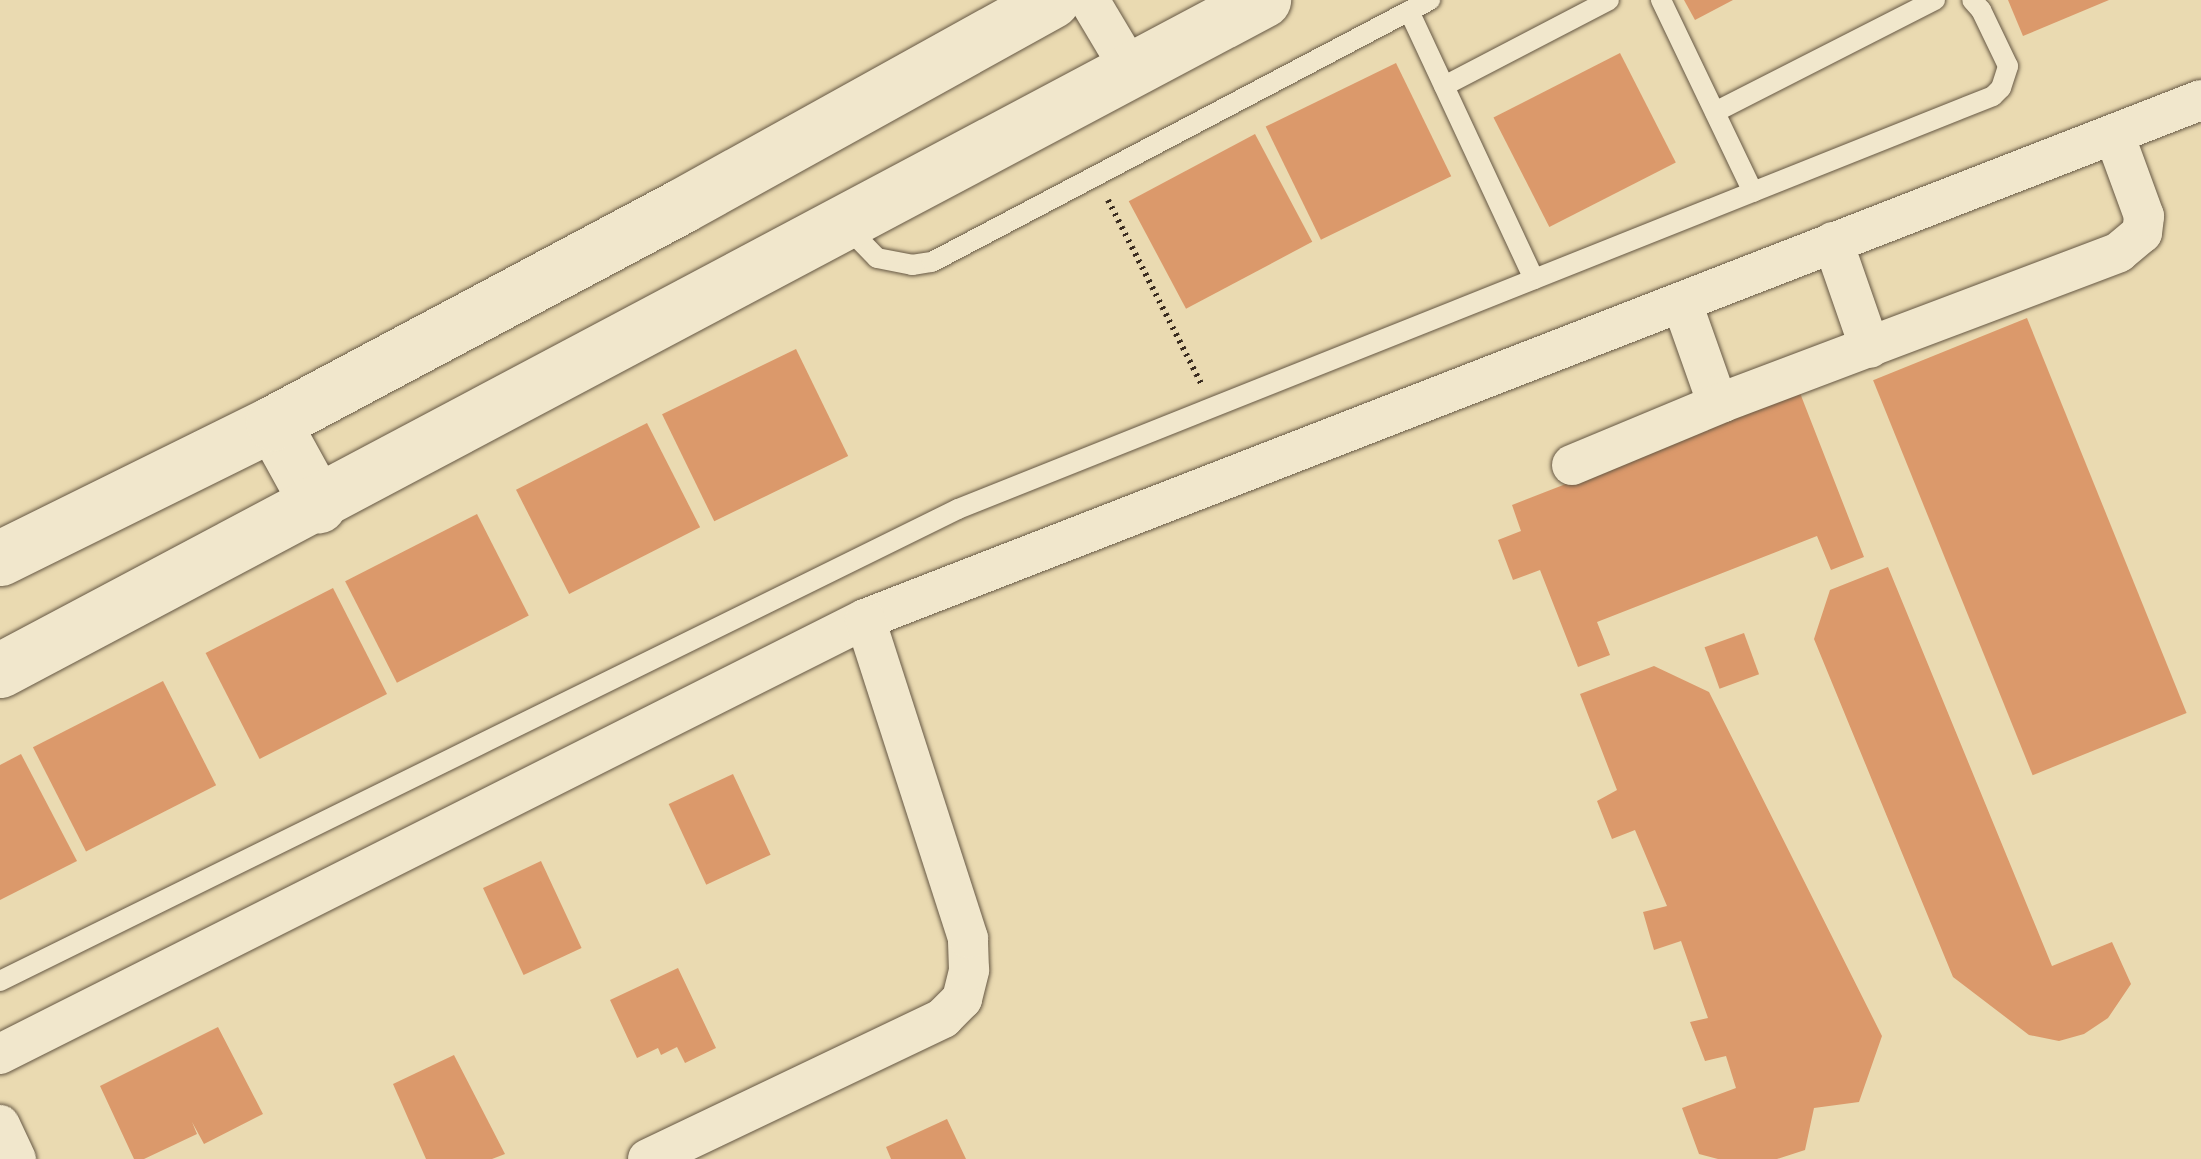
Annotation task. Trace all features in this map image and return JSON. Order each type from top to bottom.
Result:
[{"type":"street","points":[[0,558],[272,423],[681,206],[1052,0]]},
{"type":"street","points":[[1089,0],[1132,72]]},
{"type":"street","points":[[0,670],[318,505],[1263,0]]},
{"type":"street","points":[[0,1054],[866,619],[2201,100]]},
{"type":"street","points":[[1572,466],[1723,402],[2119,252],[2142,234],[2144,216],[2114,134]]},
{"type":"street","points":[[1832,242],[1870,348]]},
{"type":"street","points":[[1682,303],[1715,396],[1723,402]]},
{"type":"street","points":[[272,423],[318,505]]},
{"type":"street","points":[[648,1159],[943,1018],[962,999],[969,970],[968,938],[866,619]]},
{"type":"street","points":[[0,1125],[16,1159]]},
{"type":"lane","points":[[845,225],[878,258],[912,265],[932,262],[1430,0]]},
{"type":"lane","points":[[1444,86],[1609,0]]},
{"type":"lane","points":[[1661,0],[1753,192]]},
{"type":"lane","points":[[1715,112],[1935,0]]},
{"type":"lane","points":[[0,981],[886,542],[1017,484],[1993,96],[2002,88],[2008,66],[1981,10],[1972,0]]},
{"type":"lane","points":[[1409,11],[1534,279]]},
{"type":"path","points":[[1096,176],[1213,407]]},
{"type":"building","points":[[1684,0],[1733,0],[1695,20]]},
{"type":"building","points":[[2008,0],[2109,0],[2023,36]]},
{"type":"building","points":[[1620,53],[1676,163],[1549,227],[1493,117]]},
{"type":"building","points":[[1396,63],[1451,176],[1321,240],[1266,127]]},
{"type":"building","points":[[1255,134],[1312,242],[1186,309],[1129,201]]},
{"type":"building","points":[[2027,318],[2187,713],[2033,775],[1873,380]]},
{"type":"building","points":[[796,349],[848,456],[714,521],[662,414]]},
{"type":"building","points":[[1800,393],[1864,557],[1831,570],[1817,536],[1597,622],[1610,655],[1578,667],[1540,570],[1513,580],[1498,540],[1521,531],[1512,505]]},
{"type":"building","points":[[647,423],[700,527],[569,594],[516,490]]},
{"type":"building","points":[[477,514],[529,616],[397,683],[345,581]]},
{"type":"building","points":[[1888,567],[2052,966],[2112,942],[2131,984],[2108,1018],[2084,1034],[2059,1041],[2029,1035],[1953,977],[1814,639],[1830,590]]},
{"type":"building","points":[[333,588],[387,694],[260,759],[206,653]]},
{"type":"building","points":[[1744,633],[1759,674],[1720,689],[1705,647]]},
{"type":"building","points":[[1654,666],[1709,692],[1882,1036],[1859,1102],[1814,1108],[1805,1150],[1777,1159],[1718,1159],[1699,1154],[1682,1108],[1736,1088],[1726,1056],[1705,1061],[1690,1022],[1708,1018],[1681,941],[1654,950],[1643,912],[1667,906],[1635,830],[1612,839],[1597,801],[1617,790],[1580,694]]},
{"type":"building","points":[[163,681],[216,785],[86,852],[33,747]]},
{"type":"building","points":[[21,754],[77,861],[0,900],[0,765]]},
{"type":"building","points":[[733,774],[771,855],[706,885],[669,804]]},
{"type":"building","points":[[541,861],[582,948],[524,975],[483,888]]},
{"type":"building","points":[[678,968],[716,1048],[685,1063],[677,1047],[661,1055],[658,1048],[637,1058],[610,1000]]},
{"type":"building","points":[[218,1027],[263,1114],[204,1144],[192,1122],[197,1134],[144,1159],[134,1159],[100,1086]]},
{"type":"building","points":[[454,1055],[505,1154],[492,1159],[426,1159],[393,1084]]},
{"type":"building","points":[[947,1119],[966,1159],[891,1159],[886,1147]]}]
